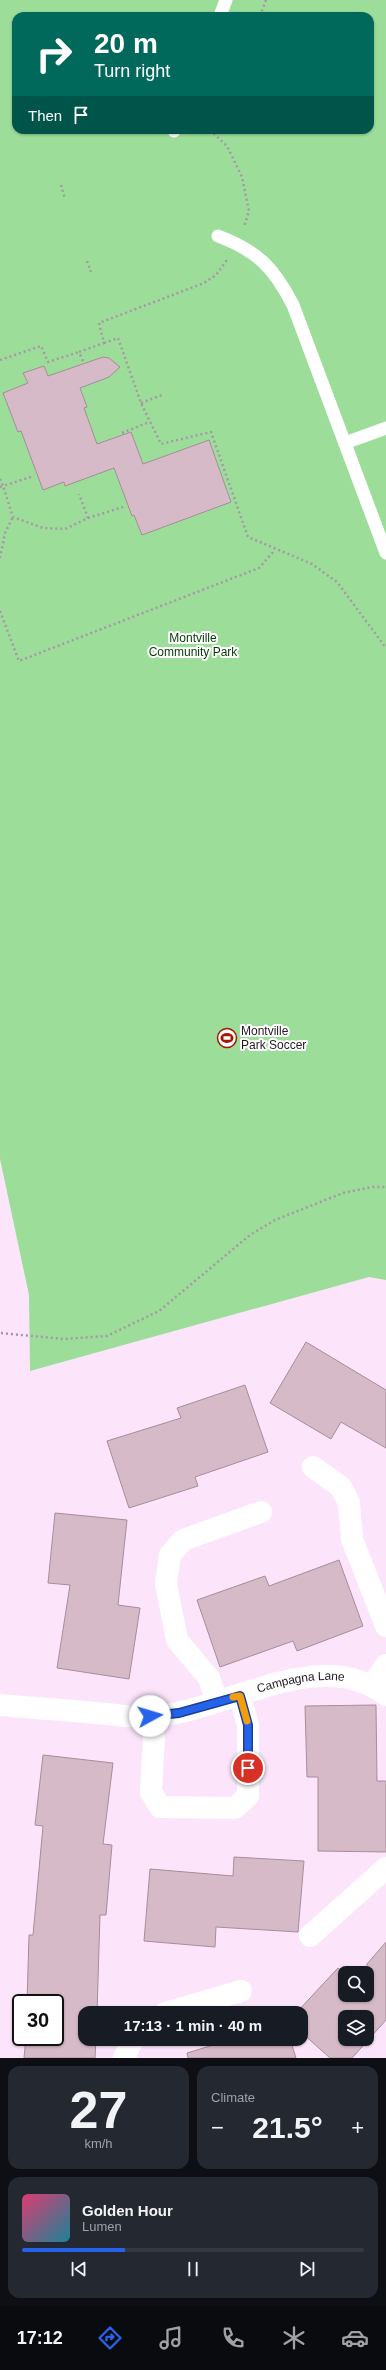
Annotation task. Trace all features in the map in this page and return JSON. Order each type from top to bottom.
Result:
[{"type":"street","points":[[313,1467],[341,1487],[349,1503],[352,1539],[386,1626]]},
{"type":"street","points":[[217,1702],[208,1678],[177,1640],[166,1584],[170,1555],[183,1540],[261,1512]]},
{"type":"street","points":[[379,1690],[386,1665]]},
{"type":"street","name":"Campagna Lane","points":[[0,1705],[150,1716],[179,1713],[315,1676],[349,1677],[379,1690]]},
{"type":"street","points":[[150,1716],[154,1739],[151,1792],[160,1807],[235,1808],[248,1796],[248,1725],[240,1696]]},
{"type":"street","points":[[310,1936],[386,1868]]},
{"type":"street","points":[[190,2006],[241,1992]]},
{"type":"street","points":[[124,2058],[130,2046]]},
{"type":"lane","points":[[222,12],[226,0]]},
{"type":"lane","points":[[218,236],[239,244],[255,254],[276,273],[293,305],[345,443],[383,533],[386,553]]},
{"type":"lane","points":[[345,443],[386,428]]},
{"type":"path","points":[[262,12],[266,0]]},
{"type":"path","points":[[61,185],[65,199]]},
{"type":"path","points":[[87,261],[92,272]]},
{"type":"path","points":[[104,343],[99,323],[108,320]]},
{"type":"path","points":[[0,360],[42,346],[48,362],[118,338],[141,403],[161,444],[211,432],[248,536],[275,550],[312,564],[337,582],[386,648]]},
{"type":"path","points":[[79,352],[83,361]]},
{"type":"path","points":[[141,403],[162,395]]},
{"type":"path","points":[[122,433],[149,422]]},
{"type":"path","points":[[2,487],[34,476]]},
{"type":"path","points":[[0,479],[13,517],[5,534],[0,558]]},
{"type":"path","points":[[79,494],[88,518]]},
{"type":"path","points":[[13,517],[43,528],[65,529],[88,518],[123,507]]},
{"type":"path","points":[[0,611],[19,661],[259,568],[275,550]]},
{"type":"path","points":[[1,1334],[63,1339],[107,1336],[159,1311],[250,1235],[275,1220],[343,1194],[372,1187],[386,1187]]},
{"type":"green space","name":"Montville Community Park","points":[[0,0],[386,0],[386,1280],[369,1277],[30,1371],[29,1295],[0,1159]]},
{"type":"building","points":[[103,357],[109,358],[120,367],[109,377],[80,388],[87,407],[84,408],[97,444],[131,432],[143,464],[209,440],[231,502],[142,535],[134,515],[132,516],[114,468],[65,486],[64,482],[43,490],[21,431],[18,432],[3,393],[28,383],[23,373],[44,366],[48,376]]},
{"type":"building","points":[[306,1342],[386,1390],[386,1448],[341,1422],[331,1439],[270,1403]]},
{"type":"building","points":[[245,1385],[268,1452],[195,1477],[198,1486],[129,1508],[107,1441],[181,1418],[177,1408]]},
{"type":"building","points":[[55,1513],[127,1520],[118,1605],[140,1608],[129,1679],[57,1668],[70,1585],[48,1583]]},
{"type":"building","points":[[339,1560],[363,1626],[297,1651],[293,1641],[220,1667],[197,1600],[265,1576],[269,1586]]},
{"type":"building","points":[[376,1705],[377,1781],[386,1781],[386,1852],[318,1851],[318,1777],[307,1777],[305,1706]]},
{"type":"building","points":[[43,1755],[113,1763],[103,1844],[112,1845],[106,1915],[100,1915],[97,2006],[78,2006],[78,2046],[96,2046],[95,2058],[24,2058],[25,2046],[64,2046],[64,1994],[27,1994],[29,1935],[33,1935],[43,1826],[35,1825]]},
{"type":"building","points":[[234,1857],[304,1861],[298,1932],[216,1927],[215,1947],[144,1941],[150,1869],[233,1876]]},
{"type":"building","points":[[386,1942],[386,2020],[374,2033],[374,2010],[338,2010],[338,2046],[363,2046],[352,2058],[330,2058],[308,2038],[308,2006],[303,2006],[338,1968],[338,2002],[374,2002],[374,1966],[367,1966],[367,1964]]},
{"type":"building","points":[[210,2046],[292,2046],[296,2058],[188,2058],[187,2053]]},
{"type":"slow traffic","points":[[233,1697],[240,1696],[247,1721]]},
{"type":"place","name":"Montville Park Soccer","points":[[227,1038]]},
{"type":"route","points":[[150,1716],[179,1713],[240,1696],[248,1725],[248,1768]]}]
